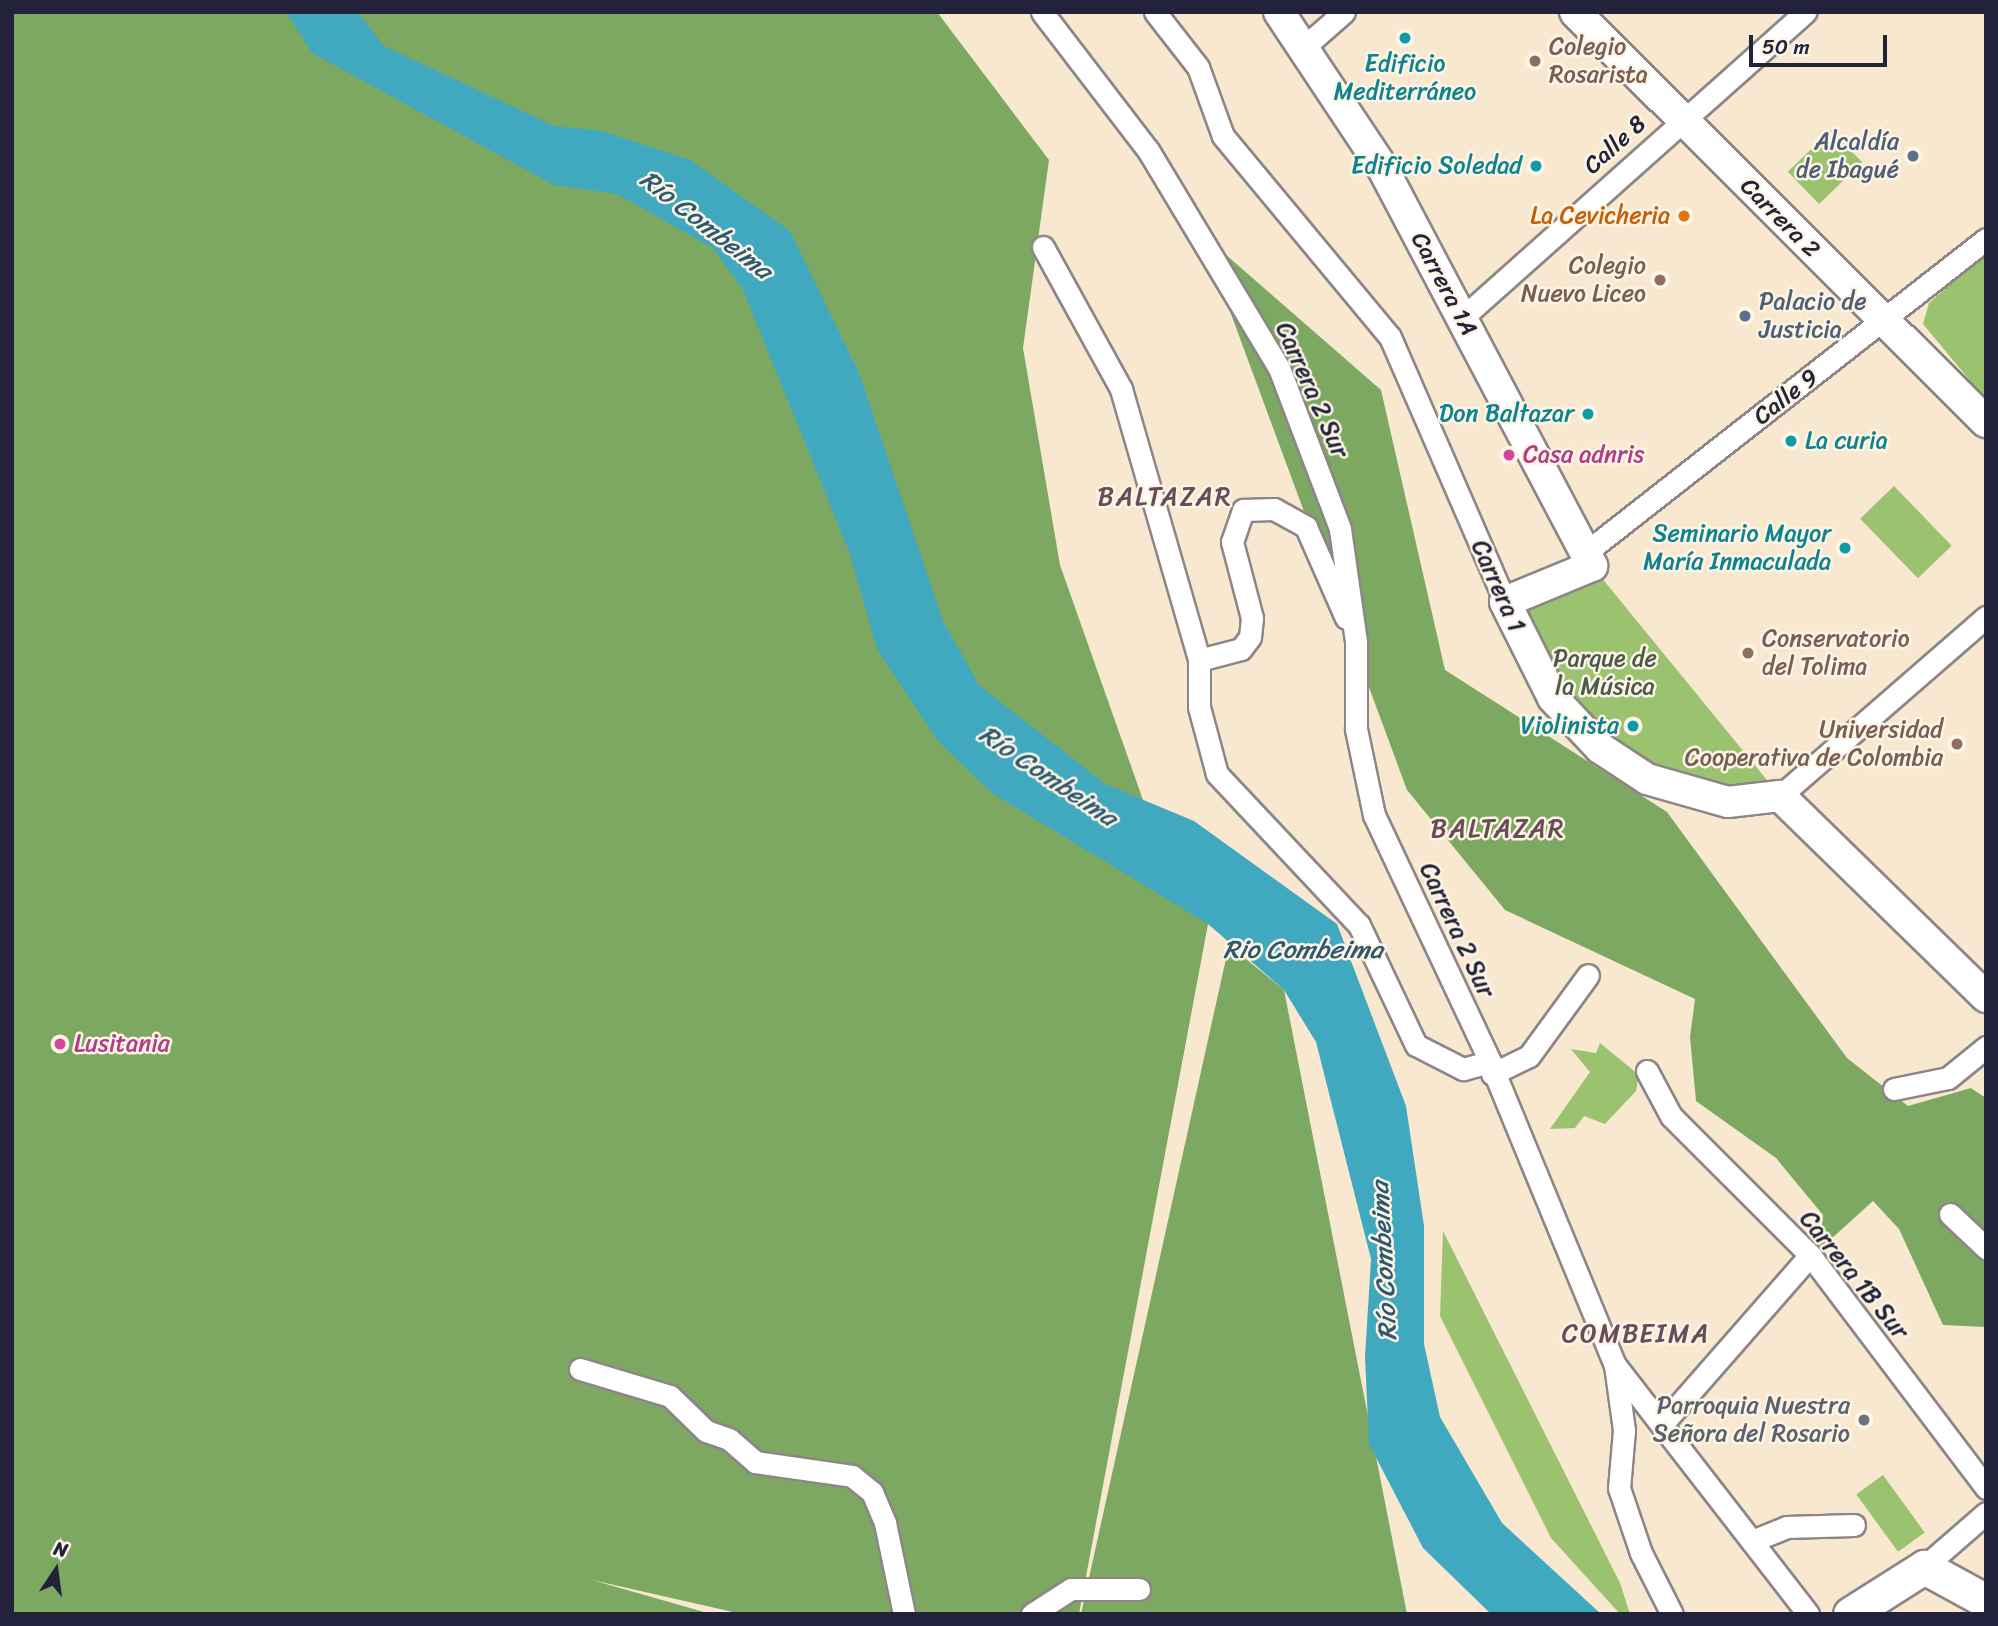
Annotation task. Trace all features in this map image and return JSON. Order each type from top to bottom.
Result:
[{"type":"main road","points":[[1850,1614],[1923,1567],[1986,1601]]},
{"type":"street","name":"Carrera 2 Sur","points":[[1042,12],[1148,150],[1279,368],[1340,529],[1356,642],[1356,729],[1374,816],[1491,1068],[1615,1364],[1664,1422],[1808,1614]]},
{"type":"street","name":"Carrera 1","points":[[1155,12],[1198,67],[1223,136],[1390,337],[1505,602],[1559,706],[1624,766],[1704,799],[1746,803],[1780,796]]},
{"type":"street","name":"Carrera 1A","points":[[1279,12],[1382,167],[1588,559]]},
{"type":"street","points":[[1304,47],[1344,12]]},
{"type":"street","name":"Carrera 2","points":[[1575,12],[1986,422]]},
{"type":"street","name":"Calle 8","points":[[1462,318],[1805,12]]},
{"type":"street","name":"Calle 9","points":[[1505,602],[1588,559],[1986,239]]},
{"type":"street","points":[[1044,247],[1121,389],[1199,660],[1199,707],[1217,774],[1359,925],[1416,1045],[1463,1069],[1491,1068],[1529,1056],[1588,975]]},
{"type":"street","points":[[1199,660],[1241,649],[1250,636],[1252,618],[1232,542],[1243,510],[1258,506],[1286,512],[1306,527],[1356,642]]},
{"type":"street","points":[[1986,617],[1780,796],[1986,997]]},
{"type":"street","points":[[1894,1088],[1948,1078],[1986,1047]]},
{"type":"street","name":"Carrera 1B Sur","points":[[1647,1071],[1671,1116],[1810,1255],[1986,1488]]},
{"type":"street","points":[[1950,1214],[1986,1248]]},
{"type":"street","points":[[1664,1422],[1810,1255]]},
{"type":"street","points":[[1615,1364],[1624,1430],[1619,1488],[1641,1553],[1672,1614]]},
{"type":"street","points":[[580,1369],[670,1396],[706,1431],[729,1439],[755,1462],[852,1476],[872,1492],[885,1523],[904,1614]]},
{"type":"street","points":[[1923,1567],[1986,1513]]},
{"type":"street","points":[[1752,1541],[1786,1527],[1854,1525]]},
{"type":"street","points":[[1032,1614],[1071,1589],[1139,1589]]},
{"type":"green space","points":[[12,12],[937,12],[1049,160],[1023,348],[1060,565],[1143,800],[1208,924],[1079,1614],[742,1614],[592,1580],[711,1614],[12,1614]]},
{"type":"green space","points":[[1831,130],[1862,162],[1819,204],[1788,172]]},
{"type":"green space","points":[[1201,233],[1381,390],[1445,670],[1667,812],[1847,1058],[1908,1106],[1971,1088],[1986,1098],[1986,1327],[1943,1325],[1899,1229],[1873,1201],[1820,1249],[1823,1215],[1776,1158],[1696,1101],[1690,1037],[1695,999],[1505,910],[1407,790]]},
{"type":"green space","points":[[1986,253],[1986,400],[1923,324],[1929,303]]},
{"type":"green space","points":[[1894,486],[1952,546],[1918,578],[1860,519]]},
{"type":"green space","name":"Parque de la Música","points":[[1592,566],[1780,796],[1746,802],[1600,748],[1505,602]]},
{"type":"green space","points":[[1229,945],[1284,990],[1407,1614],[1081,1614]]},
{"type":"green space","points":[[1600,1043],[1639,1075],[1636,1091],[1605,1124],[1584,1116],[1575,1128],[1550,1129],[1590,1072],[1571,1049],[1596,1053]]},
{"type":"green space","points":[[1443,1231],[1620,1583],[1630,1614],[1620,1614],[1551,1538],[1440,1316]]},
{"type":"green space","points":[[1883,1475],[1925,1532],[1898,1552],[1856,1494]]},
{"type":"water","name":"Rio Combeima","points":[[286,12],[357,12],[384,46],[554,126],[602,131],[690,160],[790,231],[859,373],[943,621],[979,685],[1105,784],[1194,821],[1337,924],[1406,1106],[1424,1226],[1424,1344],[1440,1417],[1502,1523],[1601,1614],[1491,1614],[1423,1548],[1369,1444],[1365,1357],[1371,1259],[1316,1042],[1284,990],[1208,924],[992,793],[937,740],[877,649],[850,554],[743,290],[713,248],[617,194],[554,185],[312,53]]},
{"type":"place","name":"Edificio Mediterráneo","points":[[1405,38]]},
{"type":"place","name":"Colegio Rosarista","points":[[1535,61]]},
{"type":"place","name":"Alcaldía de Ibagué","points":[[1913,156]]},
{"type":"place","name":"Edificio Soledad","points":[[1536,166]]},
{"type":"place","name":"La Cevicheria","points":[[1684,216]]},
{"type":"place","name":"Colegio Nuevo Liceo","points":[[1660,280]]},
{"type":"place","name":"Palacio de Justicia","points":[[1745,316]]},
{"type":"place","name":"Don Baltazar","points":[[1588,414]]},
{"type":"place","name":"La curia","points":[[1791,441]]},
{"type":"place","name":"Casa adnris","points":[[1509,455]]},
{"type":"place","name":"Seminario Mayor María Inmaculada","points":[[1845,548]]},
{"type":"place","name":"Conservatorio del Tolima","points":[[1748,653]]},
{"type":"place","name":"Violinista","points":[[1633,726]]},
{"type":"place","name":"Universidad Cooperativa de Colombia","points":[[1957,744]]},
{"type":"place","name":"Lusitania","points":[[60,1044]]},
{"type":"place","name":"Parroquia Nuestra Señora del Rosario","points":[[1864,1420]]},
{"type":"district","name":"BALTAZAR","points":[[1165,497]]},
{"type":"district","name":"BALTAZAR","points":[[1498,829]]},
{"type":"district","name":"COMBEIMA","points":[[1636,1334]]},
{"type":"water label","name":"Río Combeima","points":[[706,225]]},
{"type":"water label","name":"Río Combeima","points":[[1048,776]]},
{"type":"water label","name":"Río Combeima","points":[[1384,1261]]}]
